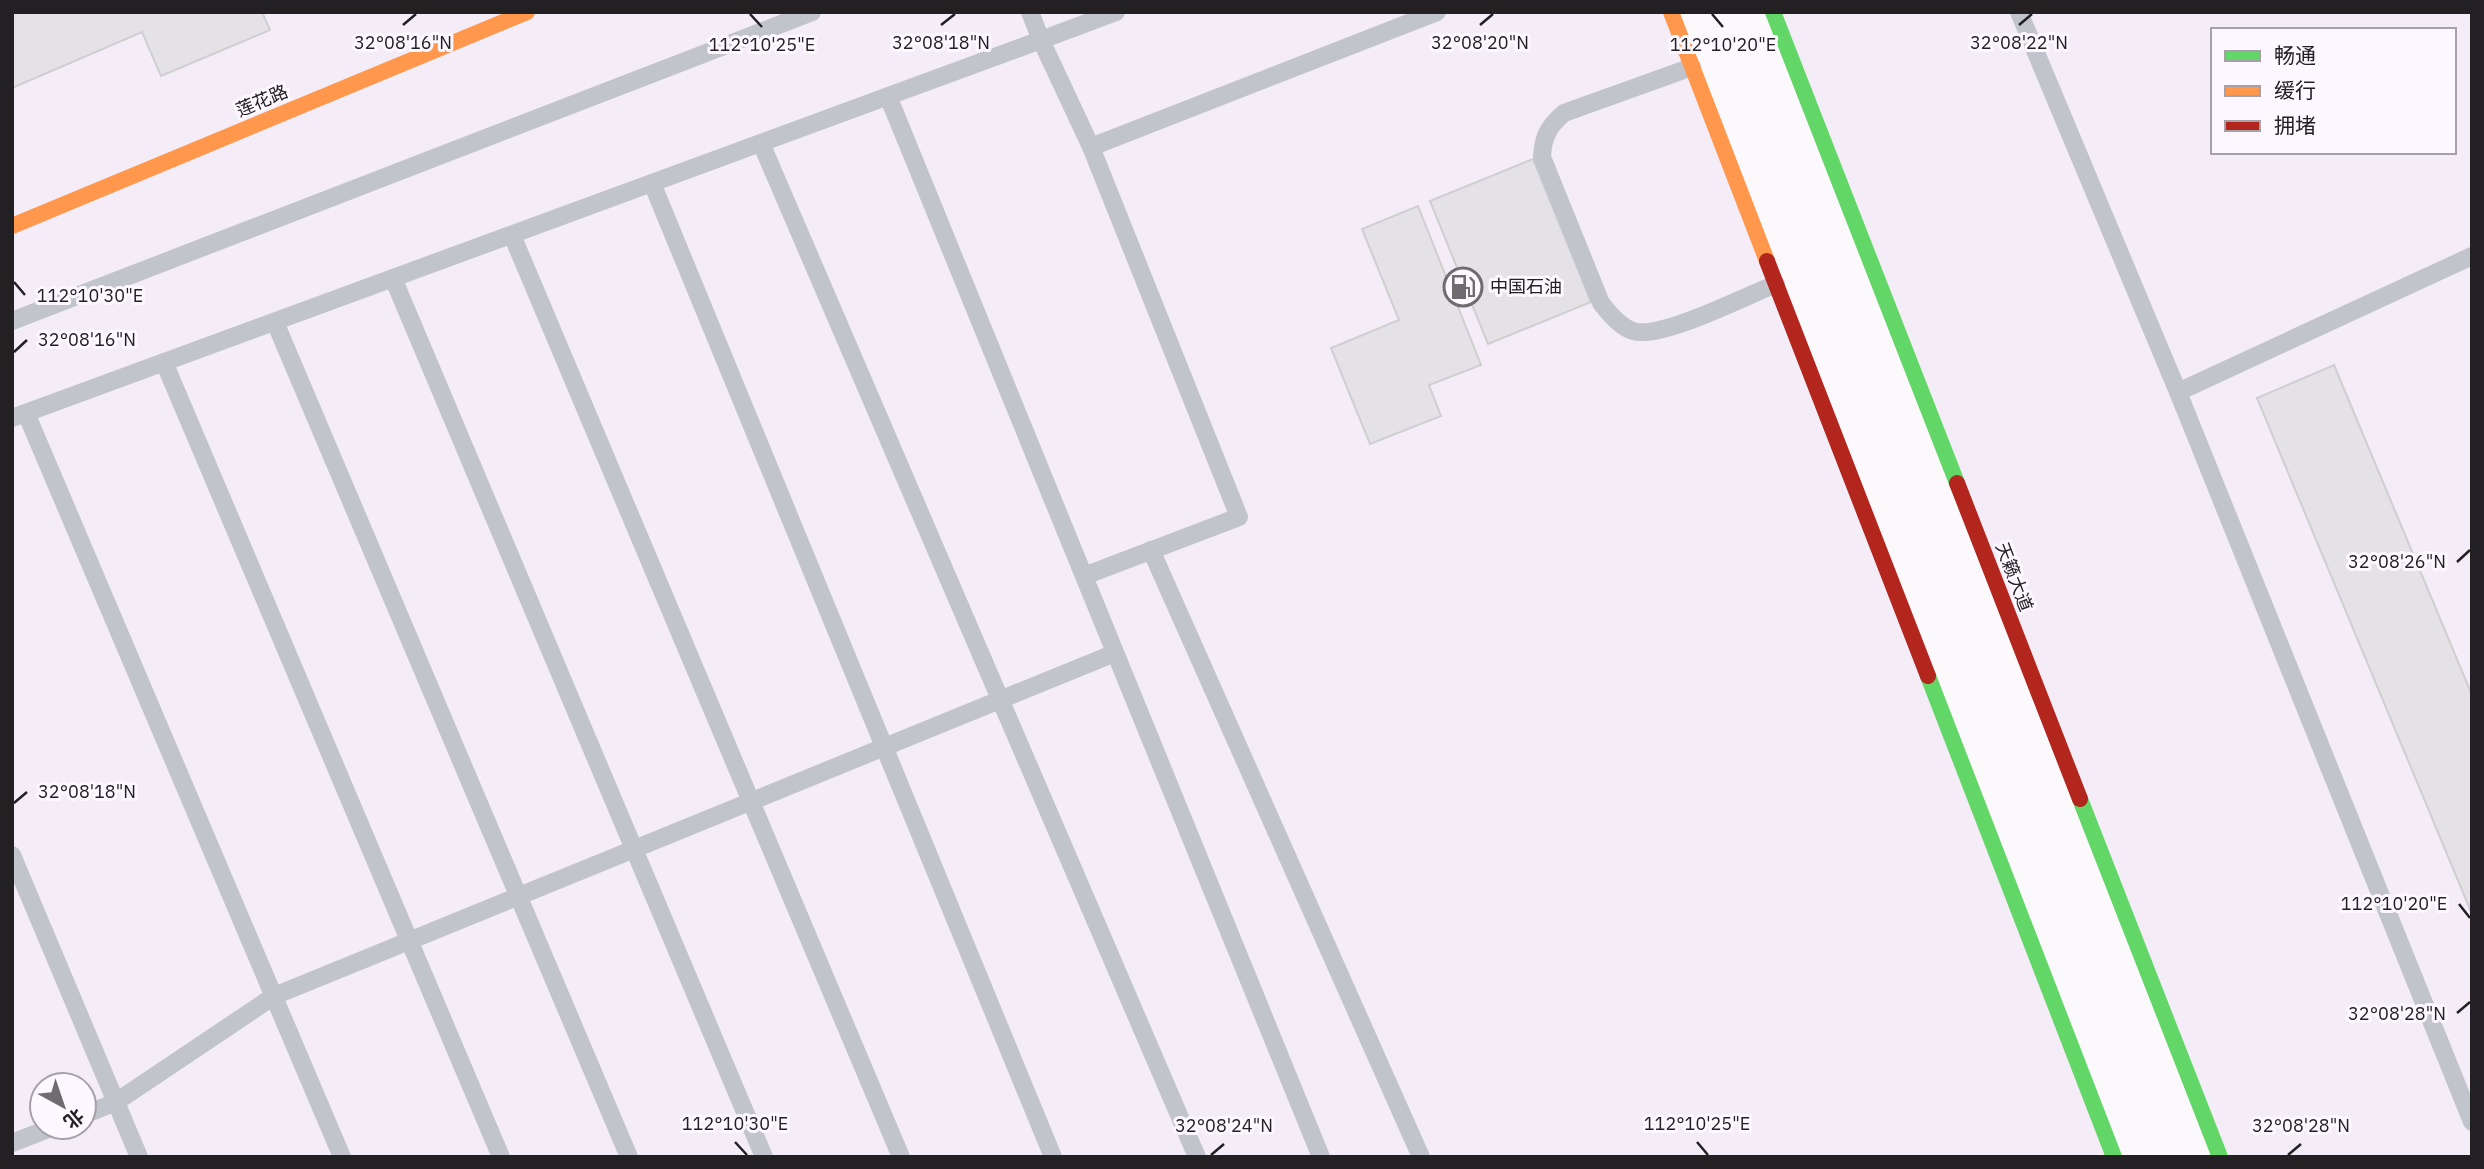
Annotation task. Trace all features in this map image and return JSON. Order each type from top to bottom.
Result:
[{"type":"main road","name":"莲花路","points":[[12,226],[527,12]]},
{"type":"main road","points":[[1671,12],[2114,1157]]},
{"type":"main road","name":"天籁大道","points":[[1773,12],[2220,1157]]},
{"type":"lane","points":[[12,321],[812,12]]},
{"type":"lane","points":[[1030,12],[1091,147],[1239,517],[1084,576]]},
{"type":"lane","points":[[342,1157],[19,416],[1116,12]]},
{"type":"lane","points":[[1091,147],[1437,12]]},
{"type":"lane","points":[[2019,12],[2178,392],[2472,1122]]},
{"type":"lane","points":[[1692,67],[1564,113],[1551,124],[1543,140],[1542,157],[1601,303],[1612,317],[1632,331],[1655,333],[1776,284]]},
{"type":"lane","points":[[888,96],[1321,1157]]},
{"type":"lane","points":[[761,143],[1198,1157]]},
{"type":"lane","points":[[652,183],[1054,1157]]},
{"type":"lane","points":[[512,235],[901,1157]]},
{"type":"lane","points":[[2178,392],[2472,256]]},
{"type":"lane","points":[[393,278],[764,1157]]},
{"type":"lane","points":[[275,321],[629,1157]]},
{"type":"lane","points":[[164,362],[500,1157]]},
{"type":"lane","points":[[1151,551],[1421,1157]]},
{"type":"lane","points":[[98,1109],[116,1102],[274,996],[1115,653]]},
{"type":"lane","points":[[12,855],[139,1157]]},
{"type":"shaded area","points":[[12,12],[1672,12],[2117,1157],[12,1157]]},
{"type":"shaded area","points":[[1773,12],[2472,12],[2472,1157],[2220,1157]]},
{"type":"building","points":[[12,12],[262,12],[270,30],[161,76],[142,32],[12,88]]},
{"type":"building","points":[[1533,159],[1591,302],[1488,344],[1430,201]]},
{"type":"building","points":[[1418,206],[1481,365],[1429,385],[1441,416],[1370,444],[1331,348],[1399,320],[1362,229]]},
{"type":"building","points":[[2334,365],[2472,695],[2472,914],[2257,398]]},
{"type":"traffic: fast","points":[[1773,12],[1957,483]]},
{"type":"traffic: fast","points":[[1928,676],[2114,1157]]},
{"type":"traffic: fast","points":[[2080,799],[2220,1157]]},
{"type":"traffic: slow","points":[[12,226],[527,12]]},
{"type":"traffic: slow","points":[[1671,12],[1767,261]]},
{"type":"traffic: jam","points":[[1767,261],[1928,676]]},
{"type":"traffic: jam","points":[[1957,483],[2080,799]]},
{"type":"place","name":"中国石油","points":[[1463,287]]}]
